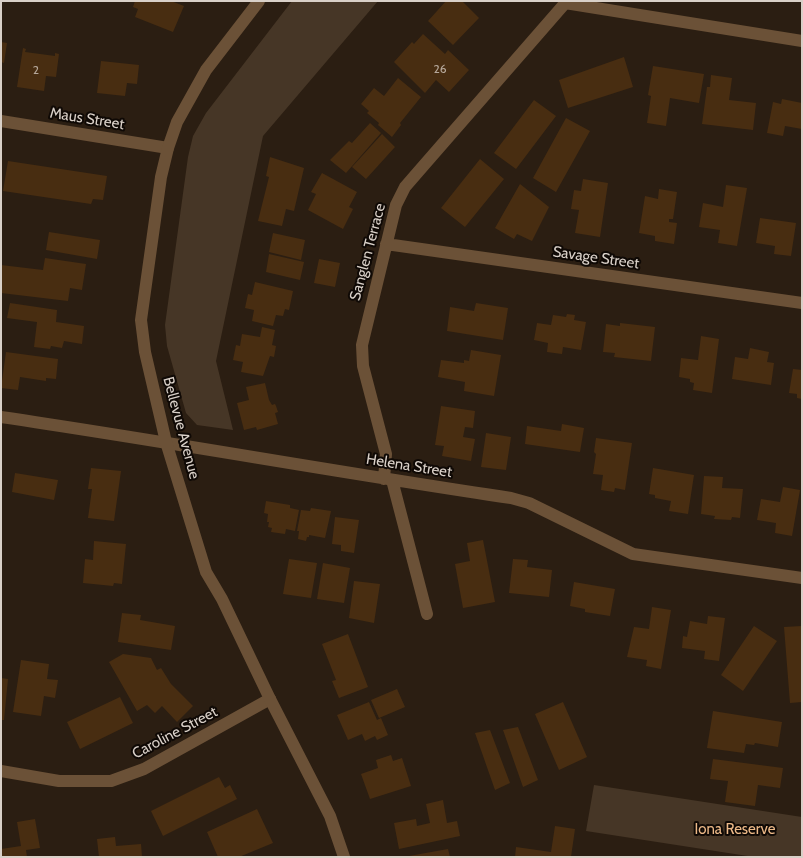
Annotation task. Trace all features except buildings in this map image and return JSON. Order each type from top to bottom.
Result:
[{"type":"street","name":"Bellevue Avenue","points":[[259,1],[206,70],[177,122],[168,148],[161,177],[142,320],[145,352],[166,442],[206,572],[222,599],[270,700],[330,816],[344,857]]},
{"type":"street","points":[[566,2],[802,42]]},
{"type":"street","name":"Sanglen Terrace","points":[[427,614],[388,480],[386,454],[363,366],[362,345],[396,205],[405,187],[566,2]]},
{"type":"street","name":"Maus Street","points":[[1,121],[168,148]]},
{"type":"street","name":"Savage Street","points":[[386,244],[802,303]]},
{"type":"street","name":"Helena Street","points":[[1,417],[517,499],[633,554],[802,578]]},
{"type":"street","name":"Caroline Street","points":[[1,771],[60,781],[111,781],[144,769],[270,700]]},
{"type":"green space","points":[[292,1],[378,1],[263,136],[216,361],[233,430],[197,425],[186,413],[167,346],[165,325],[188,157],[193,136],[206,113]]},
{"type":"green space","name":"Iona Reserve","points":[[594,785],[802,817],[802,857],[754,857],[586,831]]}]
